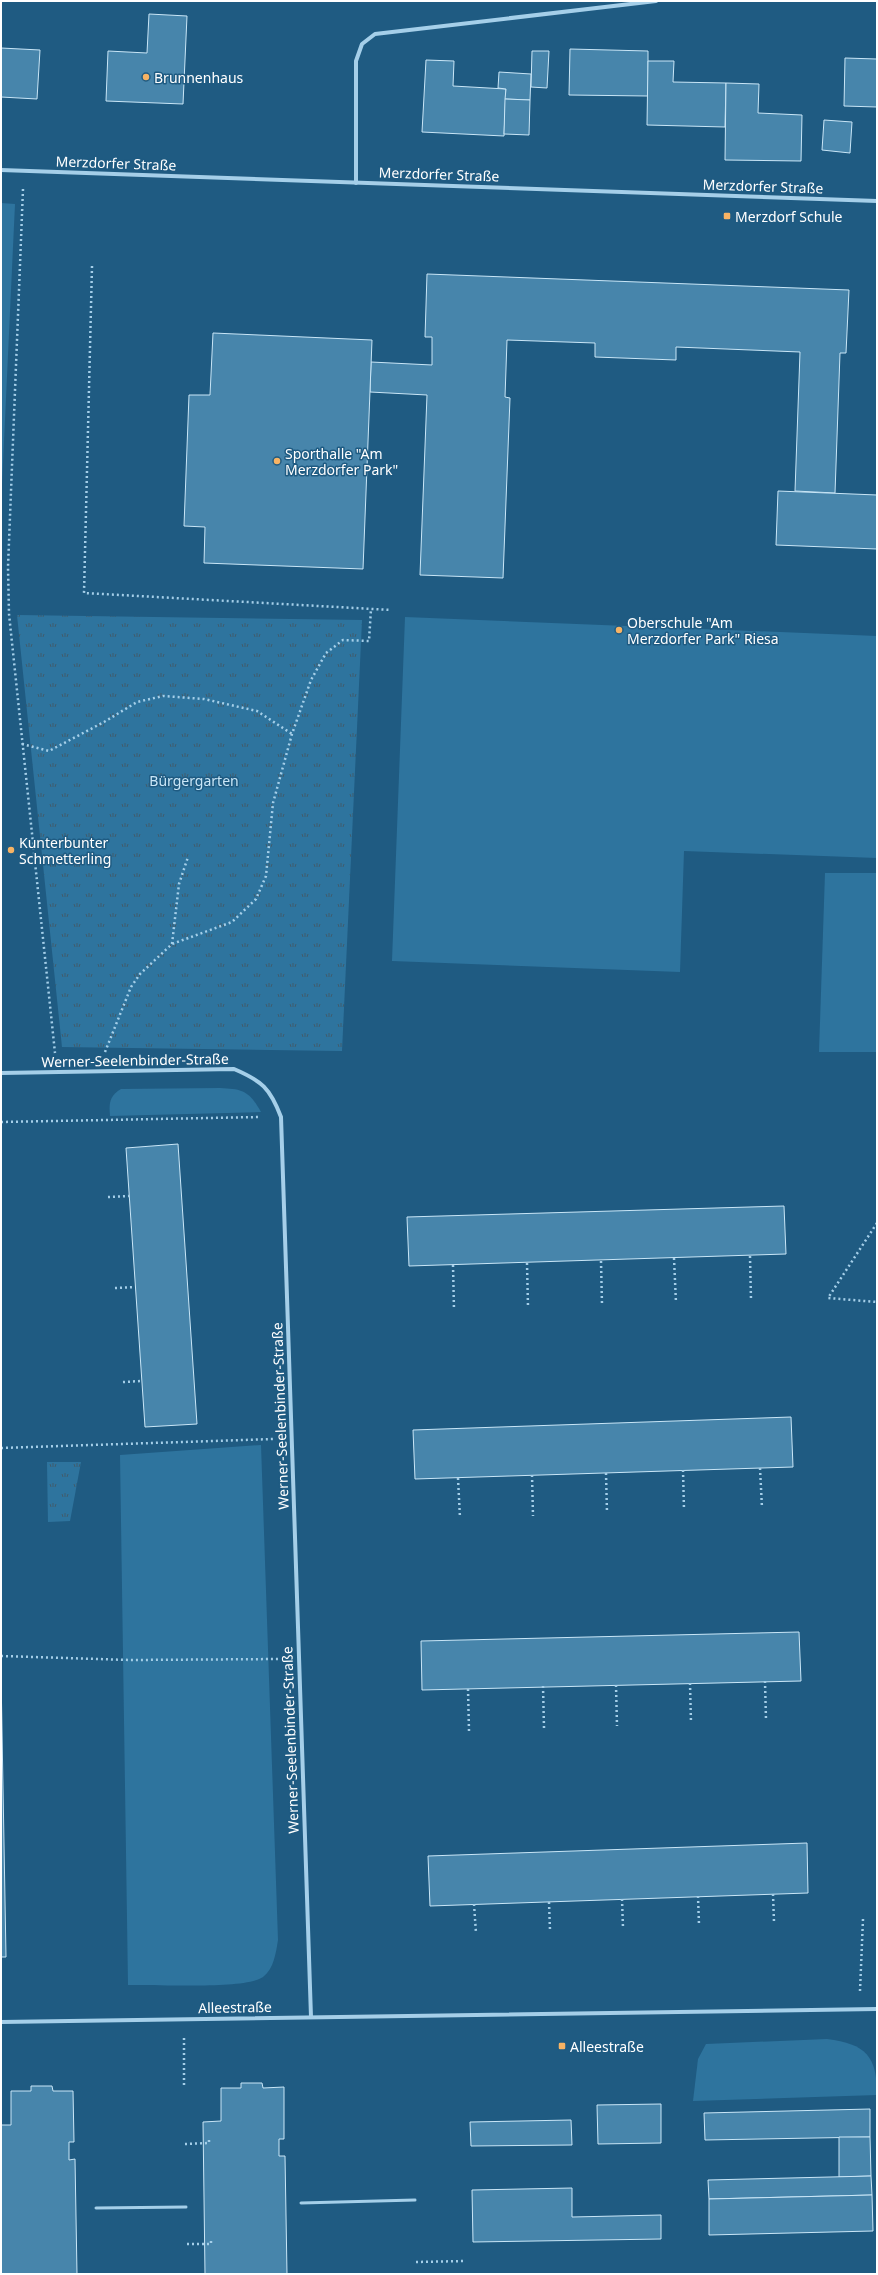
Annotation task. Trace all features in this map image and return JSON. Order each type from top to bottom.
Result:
[{"type":"street","points":[[356,183],[356,61],[362,44],[374,34],[656,1]]},
{"type":"street","name":"Merzdorfer Straße","points":[[1,170],[877,201]]},
{"type":"street","name":"Werner-Seelenbinder-Straße","points":[[1,1073],[234,1069],[257,1079],[274,1098],[281,1117],[311,2017]]},
{"type":"street","name":"Alleestraße","points":[[1,2022],[877,2009]]},
{"type":"lane","points":[[301,2203],[415,2200]]},
{"type":"lane","points":[[96,2208],[186,2207]]},
{"type":"path","points":[[24,170],[8,567],[9,614],[56,1072]]},
{"type":"path","points":[[92,266],[84,593],[391,610]]},
{"type":"path","points":[[98,1071],[131,987],[140,974],[172,944],[232,922],[256,899],[266,876],[274,803],[292,734],[311,680],[326,653],[342,640],[369,641],[371,609]]},
{"type":"path","points":[[22,744],[49,751],[104,722],[136,702],[163,696],[204,699],[257,711],[292,734]]},
{"type":"path","points":[[172,944],[180,884],[188,857]]},
{"type":"path","points":[[1,1122],[281,1117]]},
{"type":"path","points":[[108,1197],[129,1196]]},
{"type":"path","points":[[877,1223],[828,1298],[877,1302]]},
{"type":"path","points":[[750,1256],[752,1300]]},
{"type":"path","points":[[674,1258],[676,1303]]},
{"type":"path","points":[[601,1260],[602,1305]]},
{"type":"path","points":[[527,1263],[528,1307]]},
{"type":"path","points":[[453,1265],[454,1310]]},
{"type":"path","points":[[115,1288],[135,1287]]},
{"type":"path","points":[[123,1382],[142,1381]]},
{"type":"path","points":[[1,1448],[128,1446],[291,1438]]},
{"type":"path","points":[[760,1468],[762,1508]]},
{"type":"path","points":[[683,1470],[684,1510]]},
{"type":"path","points":[[606,1473],[607,1513]]},
{"type":"path","points":[[532,1475],[533,1516]]},
{"type":"path","points":[[458,1478],[460,1518]]},
{"type":"path","points":[[1,1656],[130,1660],[299,1658]]},
{"type":"path","points":[[765,1681],[766,1720]]},
{"type":"path","points":[[690,1683],[691,1723]]},
{"type":"path","points":[[616,1685],[617,1726]]},
{"type":"path","points":[[543,1686],[544,1728]]},
{"type":"path","points":[[468,1688],[469,1731]]},
{"type":"path","points":[[773,1894],[774,1922]]},
{"type":"path","points":[[698,1896],[699,1925]]},
{"type":"path","points":[[622,1899],[623,1928]]},
{"type":"path","points":[[549,1902],[550,1930]]},
{"type":"path","points":[[474,1904],[476,1933]]},
{"type":"path","points":[[859,2009],[863,1919]]},
{"type":"path","points":[[184,2019],[184,2085]]},
{"type":"path","points":[[185,2144],[209,2144],[209,2139]]},
{"type":"path","points":[[187,2244],[211,2244],[211,2240]]},
{"type":"path","points":[[416,2262],[464,2261]]},
{"type":"green space","points":[[1,203],[15,204],[1,506]]},
{"type":"green space","name":"Bürgergarten","points":[[17,615],[362,620],[342,1051],[62,1047]]},
{"type":"green space","points":[[405,617],[877,636],[877,858],[684,851],[680,972],[392,961]]},
{"type":"green space","points":[[825,873],[877,873],[877,1052],[819,1052]]},
{"type":"green space","points":[[121,1089],[234,1089],[245,1092],[257,1105],[261,1112],[110,1116],[112,1097]]},
{"type":"green space","points":[[261,1445],[278,1940],[275,1955],[270,1970],[267,1974],[253,1981],[238,1984],[198,1986],[128,1985],[120,1455]]},
{"type":"green space","points":[[47,1462],[81,1462],[70,1521],[48,1522]]},
{"type":"green space","points":[[827,2039],[851,2044],[867,2054],[875,2070],[877,2095],[693,2101],[698,2059],[706,2044]]},
{"type":"building","name":"Brunnenhaus","points":[[149,14],[187,16],[183,104],[106,101],[108,51],[147,53]]},
{"type":"building","points":[[1,48],[40,50],[37,99],[1,97]]},
{"type":"building","points":[[570,49],[648,51],[648,96],[569,95]]},
{"type":"building","points":[[532,51],[549,51],[547,88],[531,87]]},
{"type":"building","points":[[845,58],[877,59],[877,107],[844,106]]},
{"type":"building","points":[[426,60],[454,61],[453,86],[506,89],[504,136],[422,132]]},
{"type":"building","points":[[648,61],[674,61],[673,82],[726,83],[725,127],[647,125]]},
{"type":"building","points":[[499,72],[531,74],[530,100],[505,99],[506,89],[498,88]]},
{"type":"building","points":[[726,83],[759,84],[758,113],[802,115],[801,161],[725,160]]},
{"type":"building","points":[[505,99],[530,100],[529,135],[504,134]]},
{"type":"building","points":[[824,120],[852,122],[850,153],[822,150]]},
{"type":"building","points":[[427,274],[849,290],[846,353],[840,353],[835,493],[795,491],[800,352],[676,347],[676,360],[595,357],[595,343],[507,340],[505,397],[510,398],[503,578],[420,575],[427,395],[370,392],[371,362],[432,365],[432,337],[425,337]]},
{"type":"building","name":"Sporthalle \"Am Merzdorfer Park\"","points":[[213,333],[372,340],[363,569],[204,563],[205,527],[184,526],[189,395],[210,395]]},
{"type":"building","points":[[778,491],[877,495],[877,549],[776,545]]},
{"type":"building","points":[[178,1144],[197,1424],[145,1427],[126,1148]]},
{"type":"building","points":[[784,1206],[786,1254],[409,1266],[407,1217]]},
{"type":"building","points":[[791,1417],[793,1467],[415,1479],[413,1430]]},
{"type":"building","points":[[799,1632],[801,1681],[422,1690],[421,1641]]},
{"type":"building","points":[[1,1674],[6,1957],[1,1957]]},
{"type":"building","points":[[807,1843],[808,1893],[430,1906],[428,1856]]},
{"type":"building","points":[[241,2083],[262,2083],[263,2088],[284,2087],[284,2139],[279,2139],[279,2156],[285,2156],[287,2274],[205,2274],[203,2122],[221,2121],[221,2088],[241,2088]]},
{"type":"building","points":[[31,2086],[52,2086],[53,2091],[73,2091],[74,2142],[69,2142],[69,2160],[75,2159],[77,2274],[1,2274],[1,2125],[11,2125],[11,2091],[31,2091]]},
{"type":"building","points":[[661,2104],[661,2143],[598,2144],[597,2105]]},
{"type":"building","points":[[870,2109],[870,2137],[705,2140],[704,2113]]},
{"type":"building","points":[[571,2120],[572,2145],[471,2146],[470,2122]]},
{"type":"building","points":[[839,2137],[870,2137],[871,2176],[839,2177]]},
{"type":"building","points":[[871,2176],[872,2195],[709,2199],[708,2180]]},
{"type":"building","points":[[572,2188],[572,2217],[661,2215],[661,2239],[473,2242],[472,2190]]},
{"type":"building","points":[[872,2195],[873,2231],[709,2235],[709,2199]]},
{"type":"place","name":"Brunnenhaus","points":[[146,77]]},
{"type":"place","name":"Merzdorf Schule","points":[[727,216]]},
{"type":"place","name":"Sporthalle \"Am Merzdorfer Park\"","points":[[277,461]]},
{"type":"place","name":"Oberschule \"Am Merzdorfer Park\" Riesa","points":[[619,630]]},
{"type":"place","name":"Kunterbunter Schmetterling","points":[[11,850]]},
{"type":"place","name":"Alleestraße","points":[[562,2046]]}]
